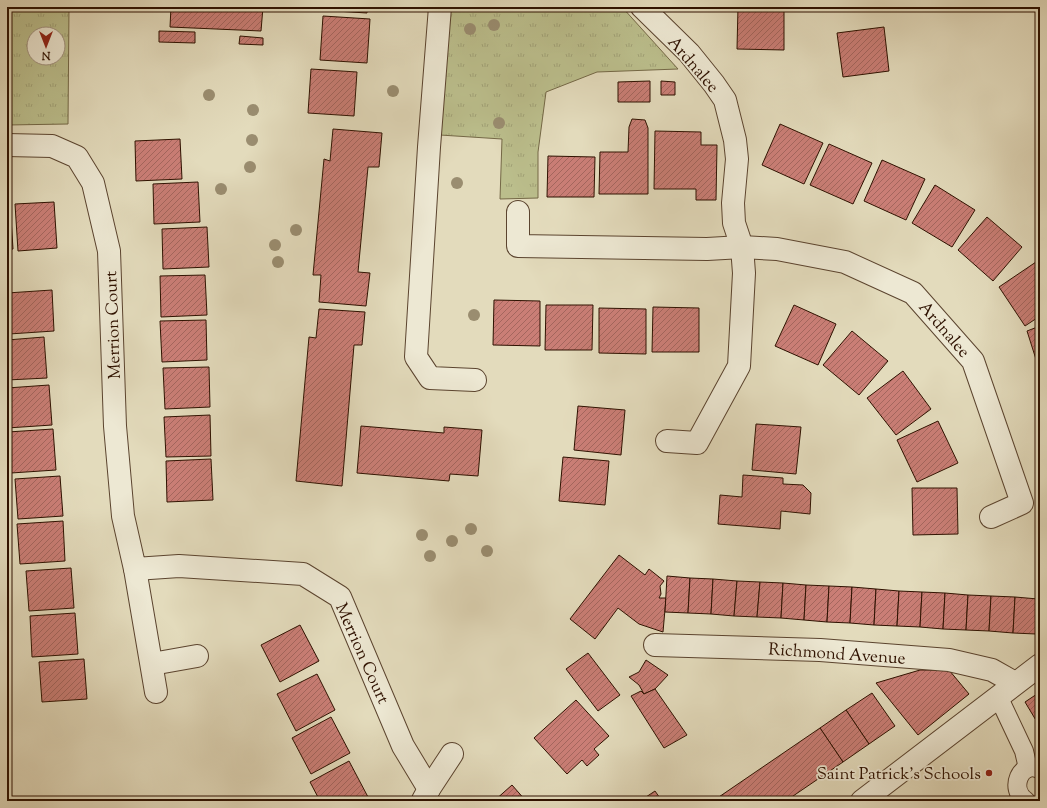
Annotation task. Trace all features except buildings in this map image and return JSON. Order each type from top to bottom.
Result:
[{"type":"street","points":[[440,7],[428,147],[416,357],[430,378],[475,380]]},
{"type":"street","name":"Ardnalee","points":[[642,7],[689,52],[724,100],[735,140],[737,159],[733,203],[734,223],[742,247],[744,273],[739,366],[697,443],[667,441]]},
{"type":"street","name":"Merrion Court","points":[[7,145],[52,146],[76,157],[93,183],[109,252],[115,426],[123,516],[135,569],[156,692]]},
{"type":"street","name":"Ardnalee","points":[[518,212],[518,246],[707,249],[742,247],[777,249],[845,262],[913,293],[973,361],[1022,503],[991,517]]},
{"type":"street","name":"Merrion Court","points":[[135,569],[179,566],[303,574],[340,597],[403,746],[426,795]]},
{"type":"street","name":"Richmond Avenue","points":[[655,645],[820,650],[949,660],[992,670],[1015,683]]},
{"type":"street","points":[[152,664],[197,656]]},
{"type":"street","points":[[862,801],[1040,665]]},
{"type":"street","name":"Merrion Court","points":[[426,795],[452,754]]},
{"type":"lane","points":[[998,696],[1034,769],[1022,772],[1017,781],[1018,791],[1026,801]]},
{"type":"green space","points":[[7,7],[69,7],[68,124],[7,125]]},
{"type":"green space","points":[[450,7],[622,7],[678,69],[597,72],[546,92],[538,152],[538,198],[500,199],[502,139],[440,135]]},
{"type":"place","name":"Saint Patrick's Schools","points":[[989,773]]}]
